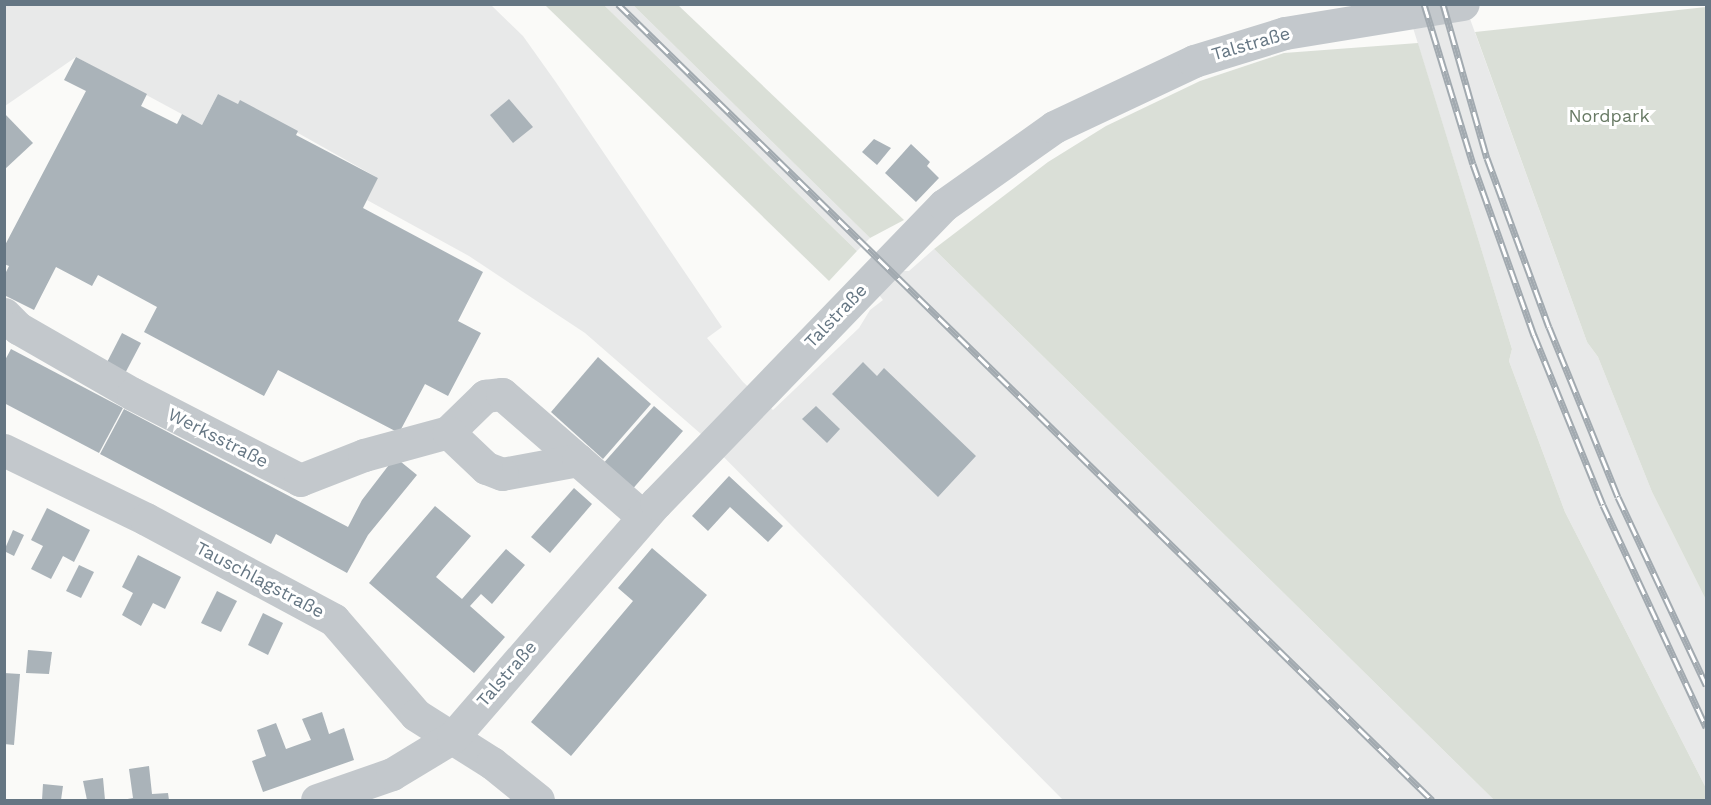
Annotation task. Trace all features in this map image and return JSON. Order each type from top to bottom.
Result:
[{"type":"street","name":"Talstraße","points":[[317,801],[392,774],[453,737],[643,517],[944,205],[1054,127],[1194,61],[1285,33],[1462,4]]},
{"type":"street","name":"Werksstraße","points":[[4,314],[18,328],[133,394],[300,480],[364,455],[448,432],[485,396],[502,394],[643,517]]},
{"type":"street","points":[[448,432],[486,468],[502,474],[578,460]]},
{"type":"street","name":"Tauschlagstraße","points":[[4,450],[146,519],[334,620],[417,715],[453,737],[538,801]]},
{"type":"shaded area","points":[[5,5],[491,5],[523,36],[722,327],[707,338],[743,382],[773,410],[859,328],[870,310],[883,300],[879,295],[903,271],[909,271],[934,249],[1494,800],[1063,800],[701,434],[585,333],[469,256],[367,200],[378,178],[241,101],[238,104],[218,94],[202,125],[76,57],[5,106]]},
{"type":"shaded area","points":[[604,5],[633,5],[870,238],[857,251]]},
{"type":"shaded area","points":[[1406,5],[1465,5],[1587,342],[1598,357],[1652,492],[1706,600],[1706,788],[1565,512],[1509,361],[1512,349]]},
{"type":"green space","points":[[545,5],[604,5],[857,251],[829,281]]},
{"type":"green space","points":[[633,5],[678,5],[904,220],[870,238]]},
{"type":"green space","name":"Nordpark","points":[[1706,7],[1706,600],[1652,492],[1598,357],[1587,342],[1475,32]]},
{"type":"green space","points":[[1418,43],[1512,349],[1509,361],[1565,512],[1706,788],[1706,800],[1494,800],[934,249],[1048,162],[1106,126],[1200,81],[1284,53]]},
{"type":"building","points":[[76,57],[147,94],[141,106],[177,124],[182,114],[202,125],[218,94],[238,104],[240,100],[298,131],[296,135],[378,178],[363,208],[483,272],[458,321],[481,333],[448,396],[425,384],[399,433],[278,370],[264,396],[144,332],[157,307],[98,275],[92,286],[56,267],[34,310],[4,295],[4,276],[9,266],[4,264],[4,247],[86,91],[64,80]]},
{"type":"building","points":[[509,99],[533,127],[513,143],[490,115]]},
{"type":"building","points":[[4,113],[33,143],[4,170]]},
{"type":"building","points":[[874,139],[891,148],[877,165],[862,152]]},
{"type":"building","points":[[911,144],[930,162],[927,166],[939,178],[916,202],[885,173]]},
{"type":"building","points":[[122,333],[141,343],[121,381],[102,372]]},
{"type":"building","points":[[11,349],[123,408],[99,453],[4,403],[4,362]]},
{"type":"building","points":[[598,357],[651,404],[603,459],[551,412]]},
{"type":"building","points":[[863,362],[877,376],[884,368],[976,456],[938,497],[832,394]]},
{"type":"building","points":[[654,406],[683,431],[630,492],[601,466]]},
{"type":"building","points":[[816,406],[840,429],[827,443],[802,419]]},
{"type":"building","points":[[124,409],[348,527],[362,500],[395,457],[417,475],[368,535],[347,573],[276,534],[271,544],[100,454]]},
{"type":"building","points":[[729,476],[783,526],[768,542],[730,507],[708,531],[692,516]]},
{"type":"building","points":[[574,488],[592,504],[550,553],[531,537]]},
{"type":"building","points":[[435,506],[471,536],[436,577],[462,599],[506,549],[525,565],[492,604],[481,594],[470,606],[505,637],[474,673],[369,583]]},
{"type":"building","points":[[47,508],[90,530],[74,562],[63,556],[51,579],[31,569],[43,546],[31,540]]},
{"type":"building","points":[[13,530],[24,535],[14,556],[4,551]]},
{"type":"building","points":[[652,548],[707,595],[571,756],[531,722],[633,601],[618,588]]},
{"type":"building","points":[[138,555],[181,577],[165,609],[153,603],[141,626],[122,615],[133,593],[122,587]]},
{"type":"building","points":[[79,565],[94,572],[81,598],[66,591]]},
{"type":"building","points":[[217,591],[237,601],[221,632],[201,623]]},
{"type":"building","points":[[263,613],[283,623],[268,655],[248,645]]},
{"type":"building","points":[[28,650],[52,652],[49,674],[26,673]]},
{"type":"building","points":[[4,673],[20,674],[14,745],[4,744]]},
{"type":"building","points":[[322,712],[329,734],[344,728],[354,760],[263,792],[252,761],[266,756],[257,730],[276,723],[286,749],[311,740],[302,719]]},
{"type":"building","points":[[149,766],[152,794],[168,793],[169,800],[122,800],[133,798],[129,769]]},
{"type":"building","points":[[103,778],[105,800],[87,800],[83,781]]},
{"type":"building","points":[[43,784],[63,786],[61,800],[42,800]]},
{"type":"railway","points":[[618,4],[1432,800]]},
{"type":"railway","points":[[1424,4],[1473,164],[1534,335],[1603,505],[1706,727]]},
{"type":"railway","points":[[1443,4],[1487,158],[1549,327],[1618,497],[1706,685]]}]
